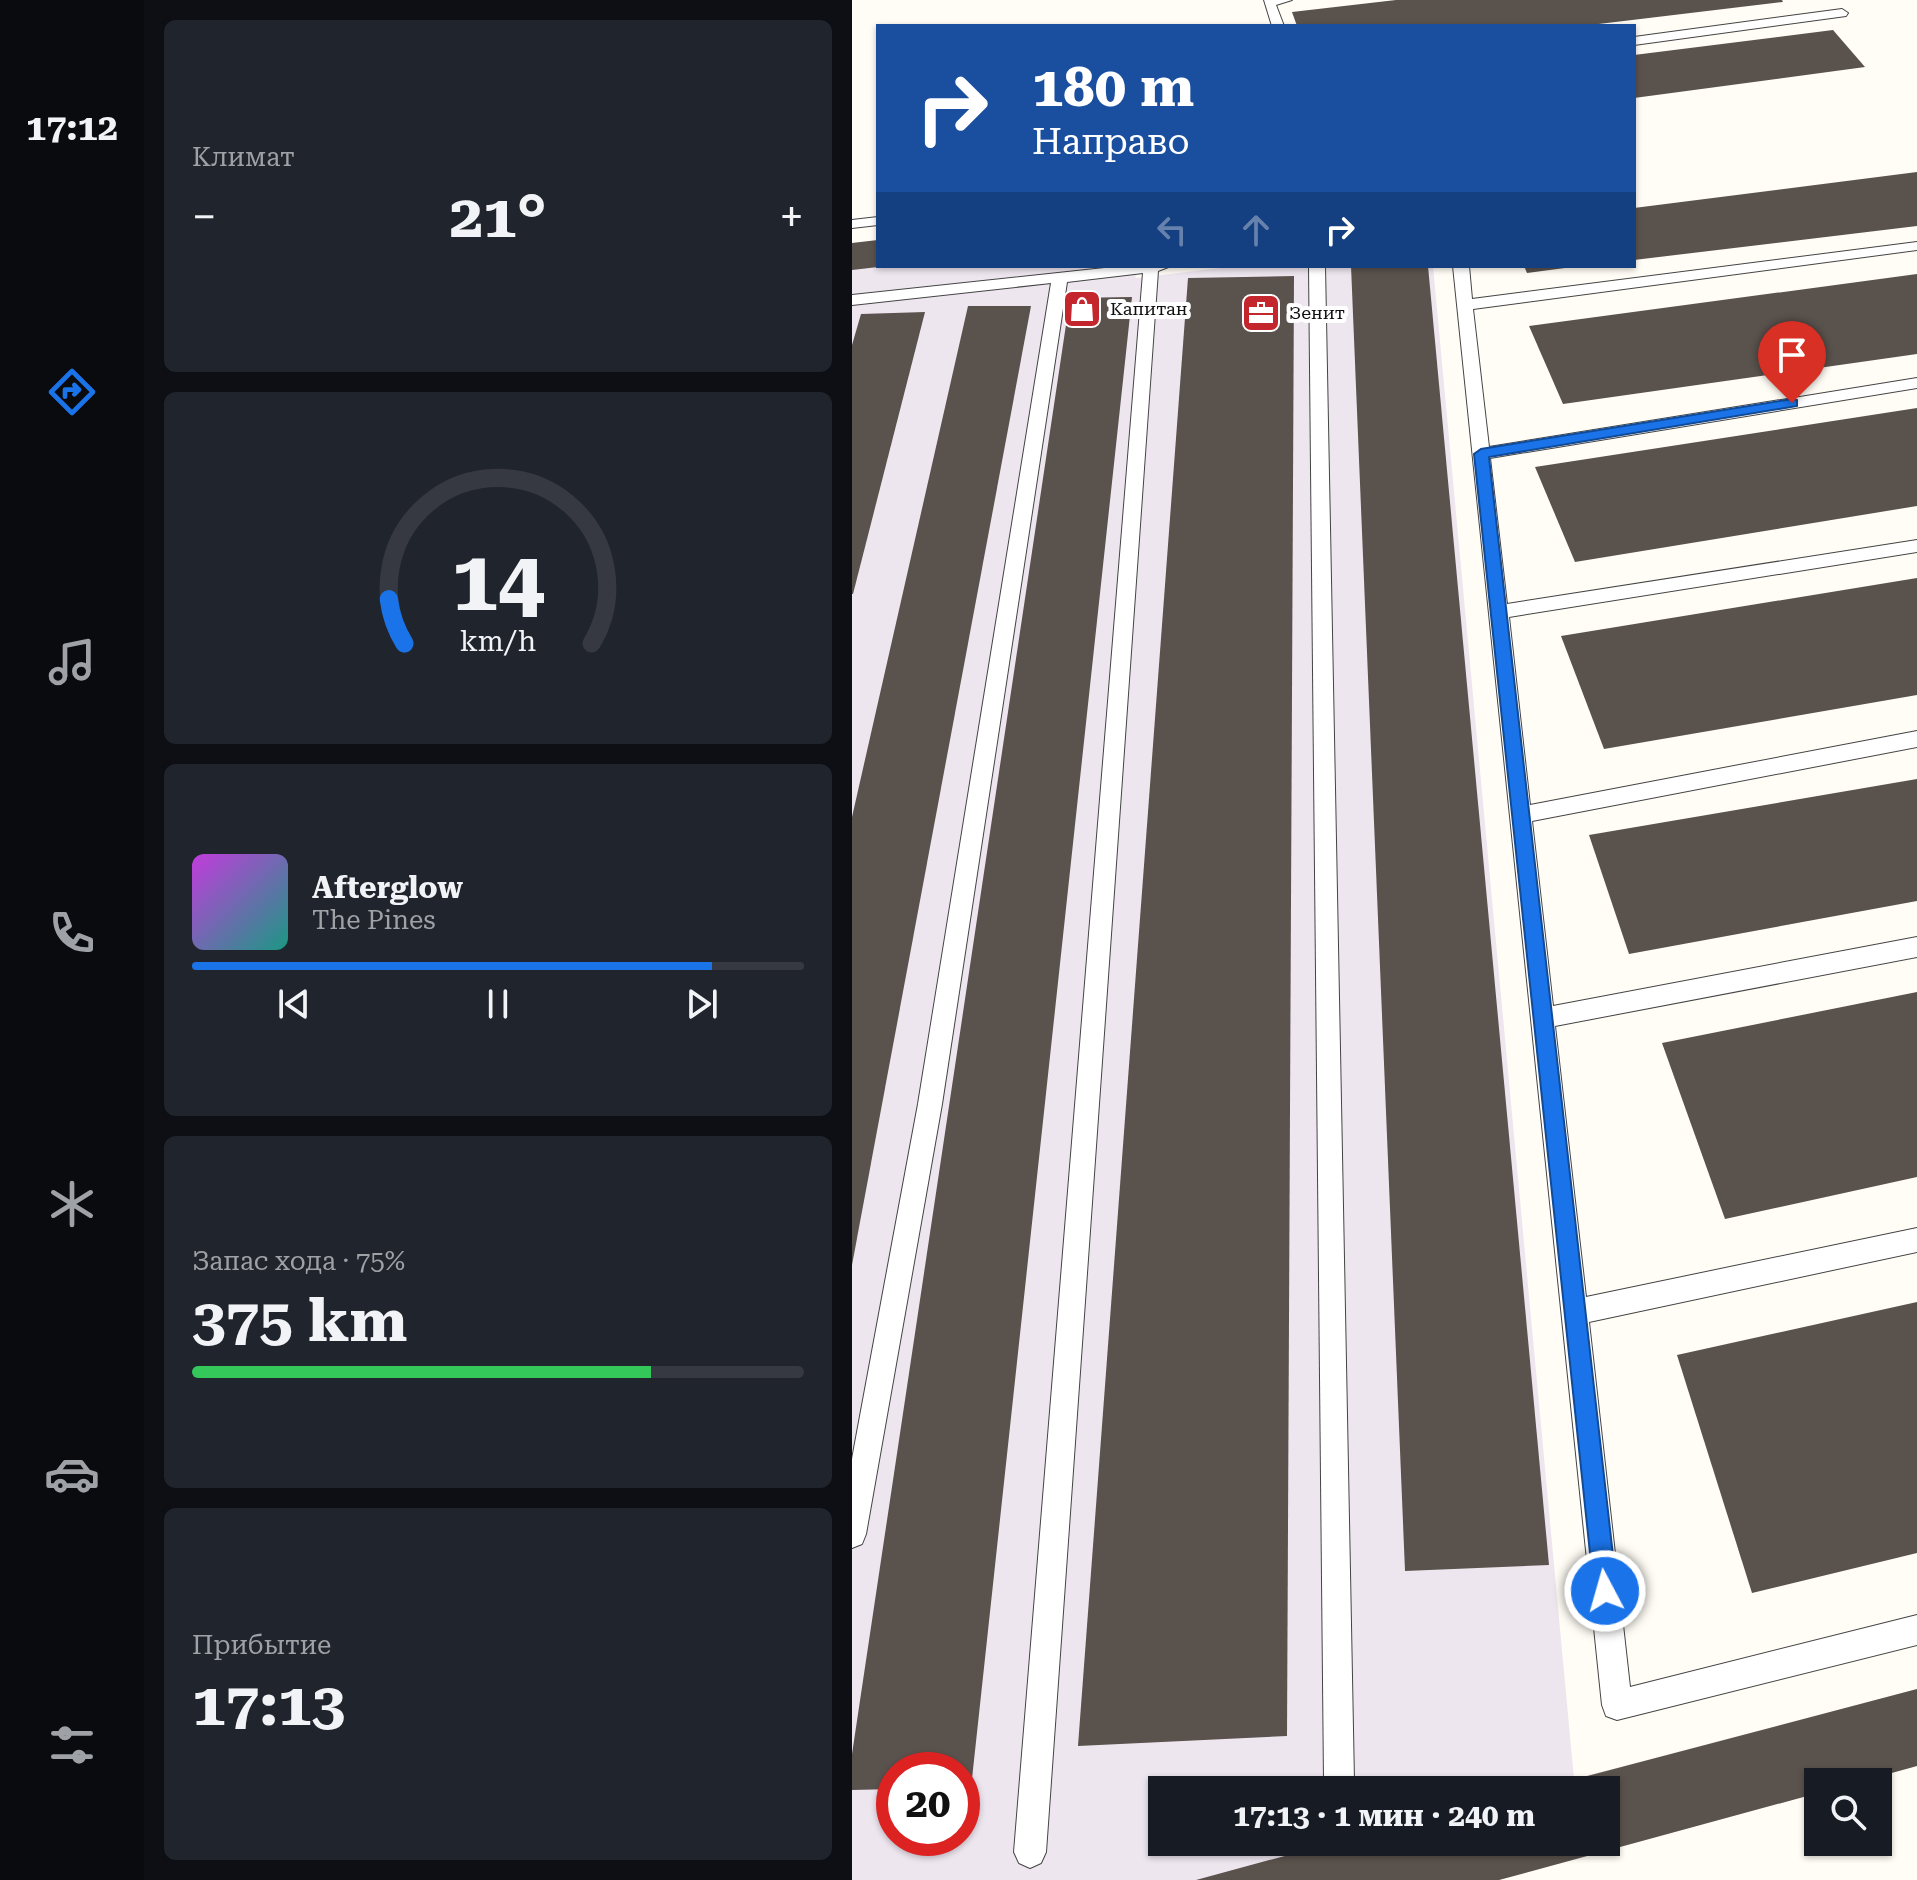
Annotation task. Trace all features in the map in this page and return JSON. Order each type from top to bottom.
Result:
[{"type":"lane","points":[[1277,24],[1269,2],[1286,0]]},
{"type":"lane","points":[[1636,41],[1842,13]]},
{"type":"lane","points":[[852,224],[876,221]]},
{"type":"lane","points":[[1465,305],[1917,246]]},
{"type":"lane","points":[[852,300],[1149,268]]},
{"type":"lane","points":[[1030,1852],[1157,268]]},
{"type":"lane","points":[[1317,268],[1339,1776]]},
{"type":"lane","points":[[1461,268],[1617,1705],[1917,1630]]},
{"type":"lane","points":[[852,1534],[930,1104],[1060,278]]},
{"type":"lane","points":[[1481,454],[1917,383]]},
{"type":"lane","points":[[1498,612],[1917,546]]},
{"type":"lane","points":[[1521,815],[1917,739]]},
{"type":"lane","points":[[1543,1018],[1917,947]]},
{"type":"lane","points":[[1575,1312],[1917,1240]]},
{"type":"lane","points":[[1600,1536],[1605,1591]]},
{"type":"shaded area","points":[[876,240],[876,268],[1134,268],[1136,278],[1220,268],[1433,268],[1574,1776],[1148,1776],[1148,1856],[1587,1856],[1499,1880],[852,1880],[852,243]]},
{"type":"shaded area","points":[[1917,1689],[1917,1766],[1892,1773],[1892,1768],[1804,1768],[1804,1797],[1620,1847],[1620,1776],[1585,1776]]},
{"type":"building","points":[[1396,0],[1783,2],[1599,24],[1296,24],[1292,12]]},
{"type":"building","points":[[1833,30],[1865,67],[1636,98],[1636,55]]},
{"type":"building","points":[[1917,172],[1917,226],[1636,260],[1636,208]]},
{"type":"building","points":[[876,240],[876,267],[852,270],[852,243]]},
{"type":"building","points":[[1351,268],[1428,268],[1549,1565],[1405,1571]]},
{"type":"building","points":[[1525,268],[1565,268],[1527,273]]},
{"type":"building","points":[[1917,274],[1917,354],[1563,404],[1529,326]]},
{"type":"building","points":[[1294,276],[1287,1736],[1078,1746],[1188,278]]},
{"type":"building","points":[[1132,297],[975,1752],[876,1752],[876,1789],[852,1790],[852,1754],[1070,298]]},
{"type":"building","points":[[968,306],[1031,306],[852,1265],[852,817]]},
{"type":"building","points":[[925,312],[852,594],[852,345],[861,314]]},
{"type":"building","points":[[1917,408],[1917,506],[1575,562],[1535,467]]},
{"type":"building","points":[[1917,578],[1917,695],[1604,749],[1561,636]]},
{"type":"building","points":[[1917,779],[1917,901],[1629,954],[1589,835]]},
{"type":"building","points":[[1917,992],[1917,1177],[1725,1219],[1662,1043]]},
{"type":"building","points":[[1917,1302],[1917,1553],[1752,1593],[1677,1355]]},
{"type":"building","points":[[1917,1689],[1917,1766],[1892,1773],[1892,1768],[1804,1768],[1804,1797],[1620,1847],[1620,1776],[1587,1776]]},
{"type":"building","points":[[1284,1856],[1587,1856],[1499,1880],[1196,1880]]},
{"type":"place","name":"Капитан","points":[[1082,309]]},
{"type":"place","name":"Зенит","points":[[1261,313]]},
{"type":"route","points":[[1605,1591],[1481,454],[1792,403]]}]
